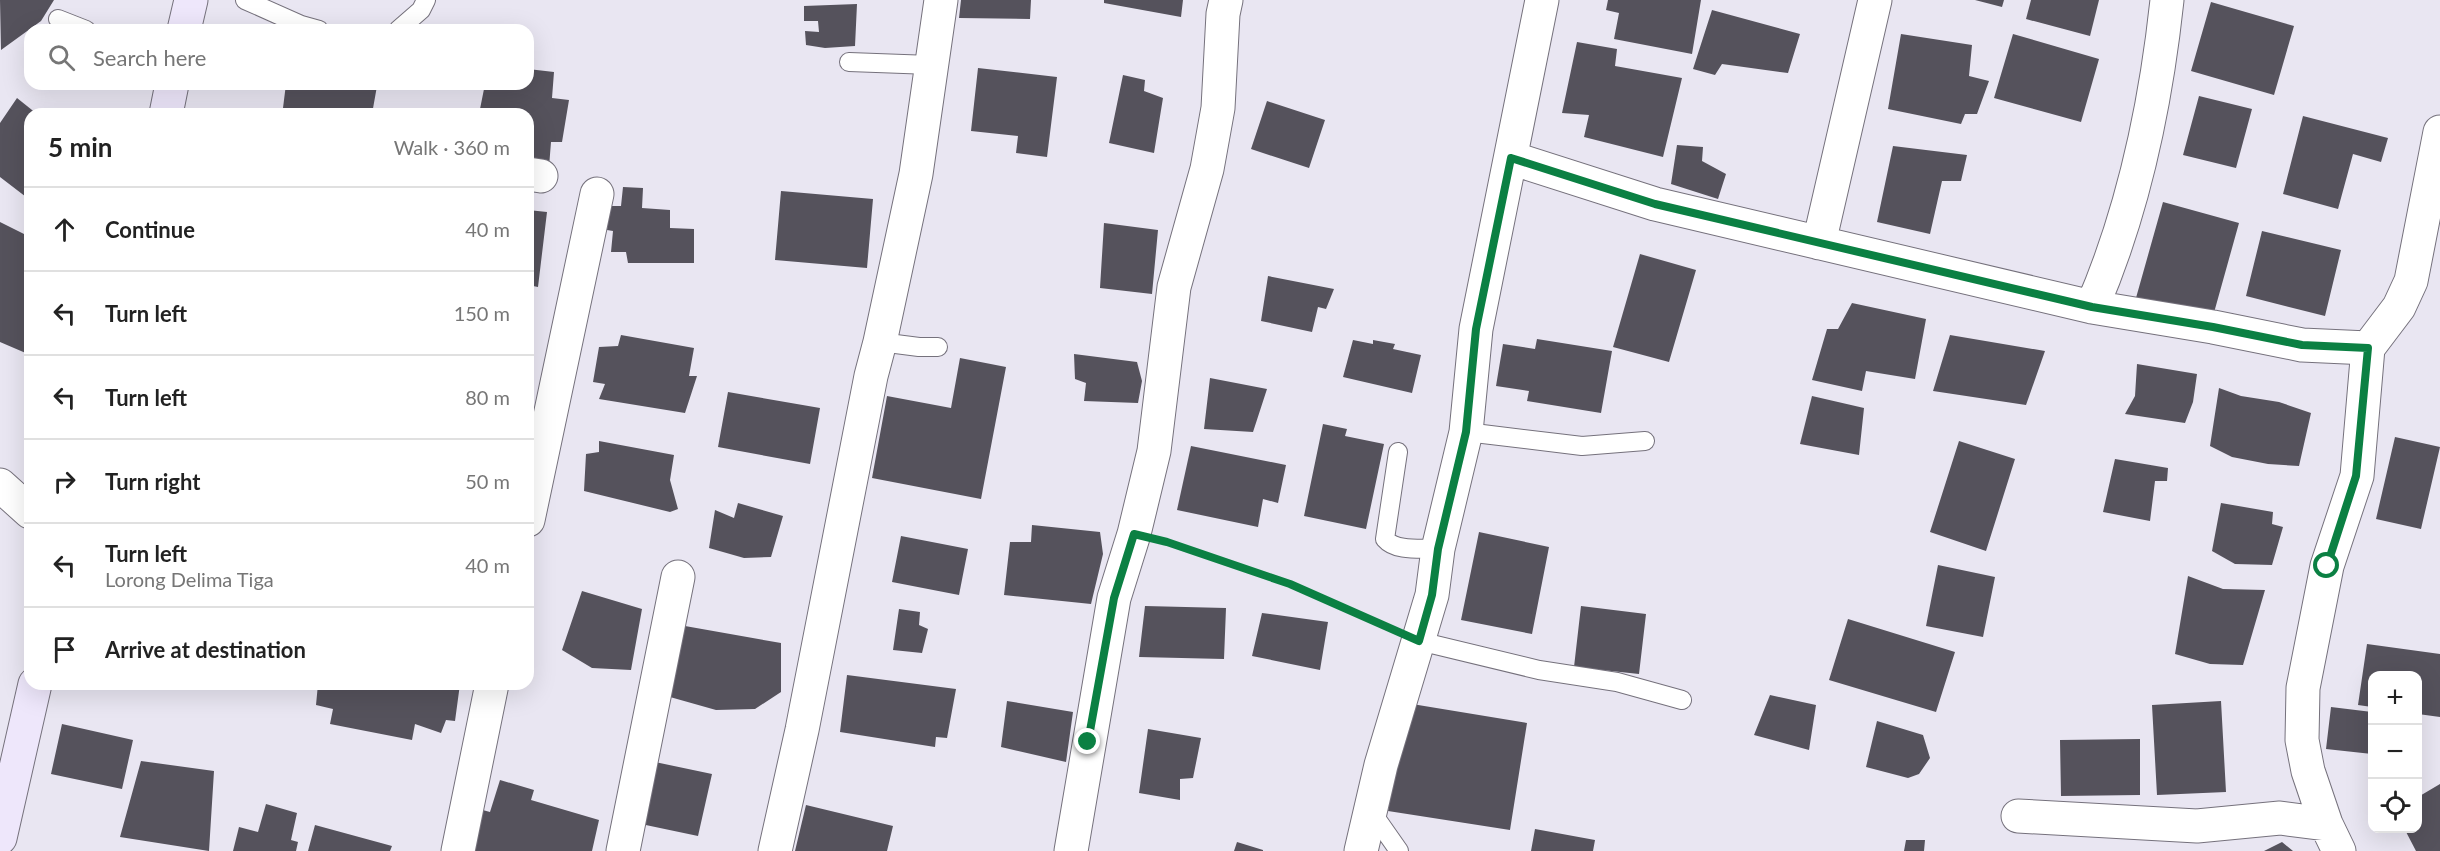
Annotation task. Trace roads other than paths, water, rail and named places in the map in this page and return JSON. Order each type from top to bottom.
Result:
[{"type":"street","points":[[185,24],[191,0]]},
{"type":"street","points":[[775,851],[804,718],[871,376],[916,174],[941,0]]},
{"type":"street","points":[[1071,851],[1114,598],[1134,534],[1154,451],[1174,287],[1208,169],[1218,108],[1223,14],[1226,0]]},
{"type":"street","points":[[1361,851],[1381,765],[1432,595],[1438,549],[1466,432],[1476,329],[1542,0]]},
{"type":"street","points":[[1819,243],[1875,0]]},
{"type":"street","points":[[2092,307],[2112,261],[2142,147],[2162,50],[2167,0]]},
{"type":"street","points":[[167,108],[171,90]]},
{"type":"street","points":[[2333,838],[2308,771],[2302,740],[2303,688],[2327,566],[2356,476],[2368,348],[2399,307],[2411,281],[2440,132]]},
{"type":"street","points":[[1511,158],[1655,204],[2092,307],[2213,327],[2302,345],[2368,348]]},
{"type":"street","points":[[534,492],[597,194]]},
{"type":"street","points":[[0,485],[24,507]]},
{"type":"street","points":[[623,851],[678,577]]},
{"type":"street","points":[[0,838],[33,690]]},
{"type":"street","points":[[458,851],[491,690]]},
{"type":"street","points":[[2018,816],[2197,826],[2280,818],[2333,838]]},
{"type":"lane","points":[[245,0],[299,24]]},
{"type":"lane","points":[[405,24],[421,10],[426,0]]},
{"type":"lane","points":[[58,19],[71,24]]},
{"type":"lane","points":[[849,62],[931,65]]},
{"type":"lane","points":[[880,342],[938,347]]},
{"type":"lane","points":[[1466,432],[1582,446],[1645,441]]},
{"type":"lane","points":[[1398,452],[1385,539],[1389,544],[1399,547],[1438,549]]},
{"type":"lane","points":[[1419,641],[1539,670],[1617,682],[1682,700]]},
{"type":"lane","points":[[1371,811],[1399,851]]}]
